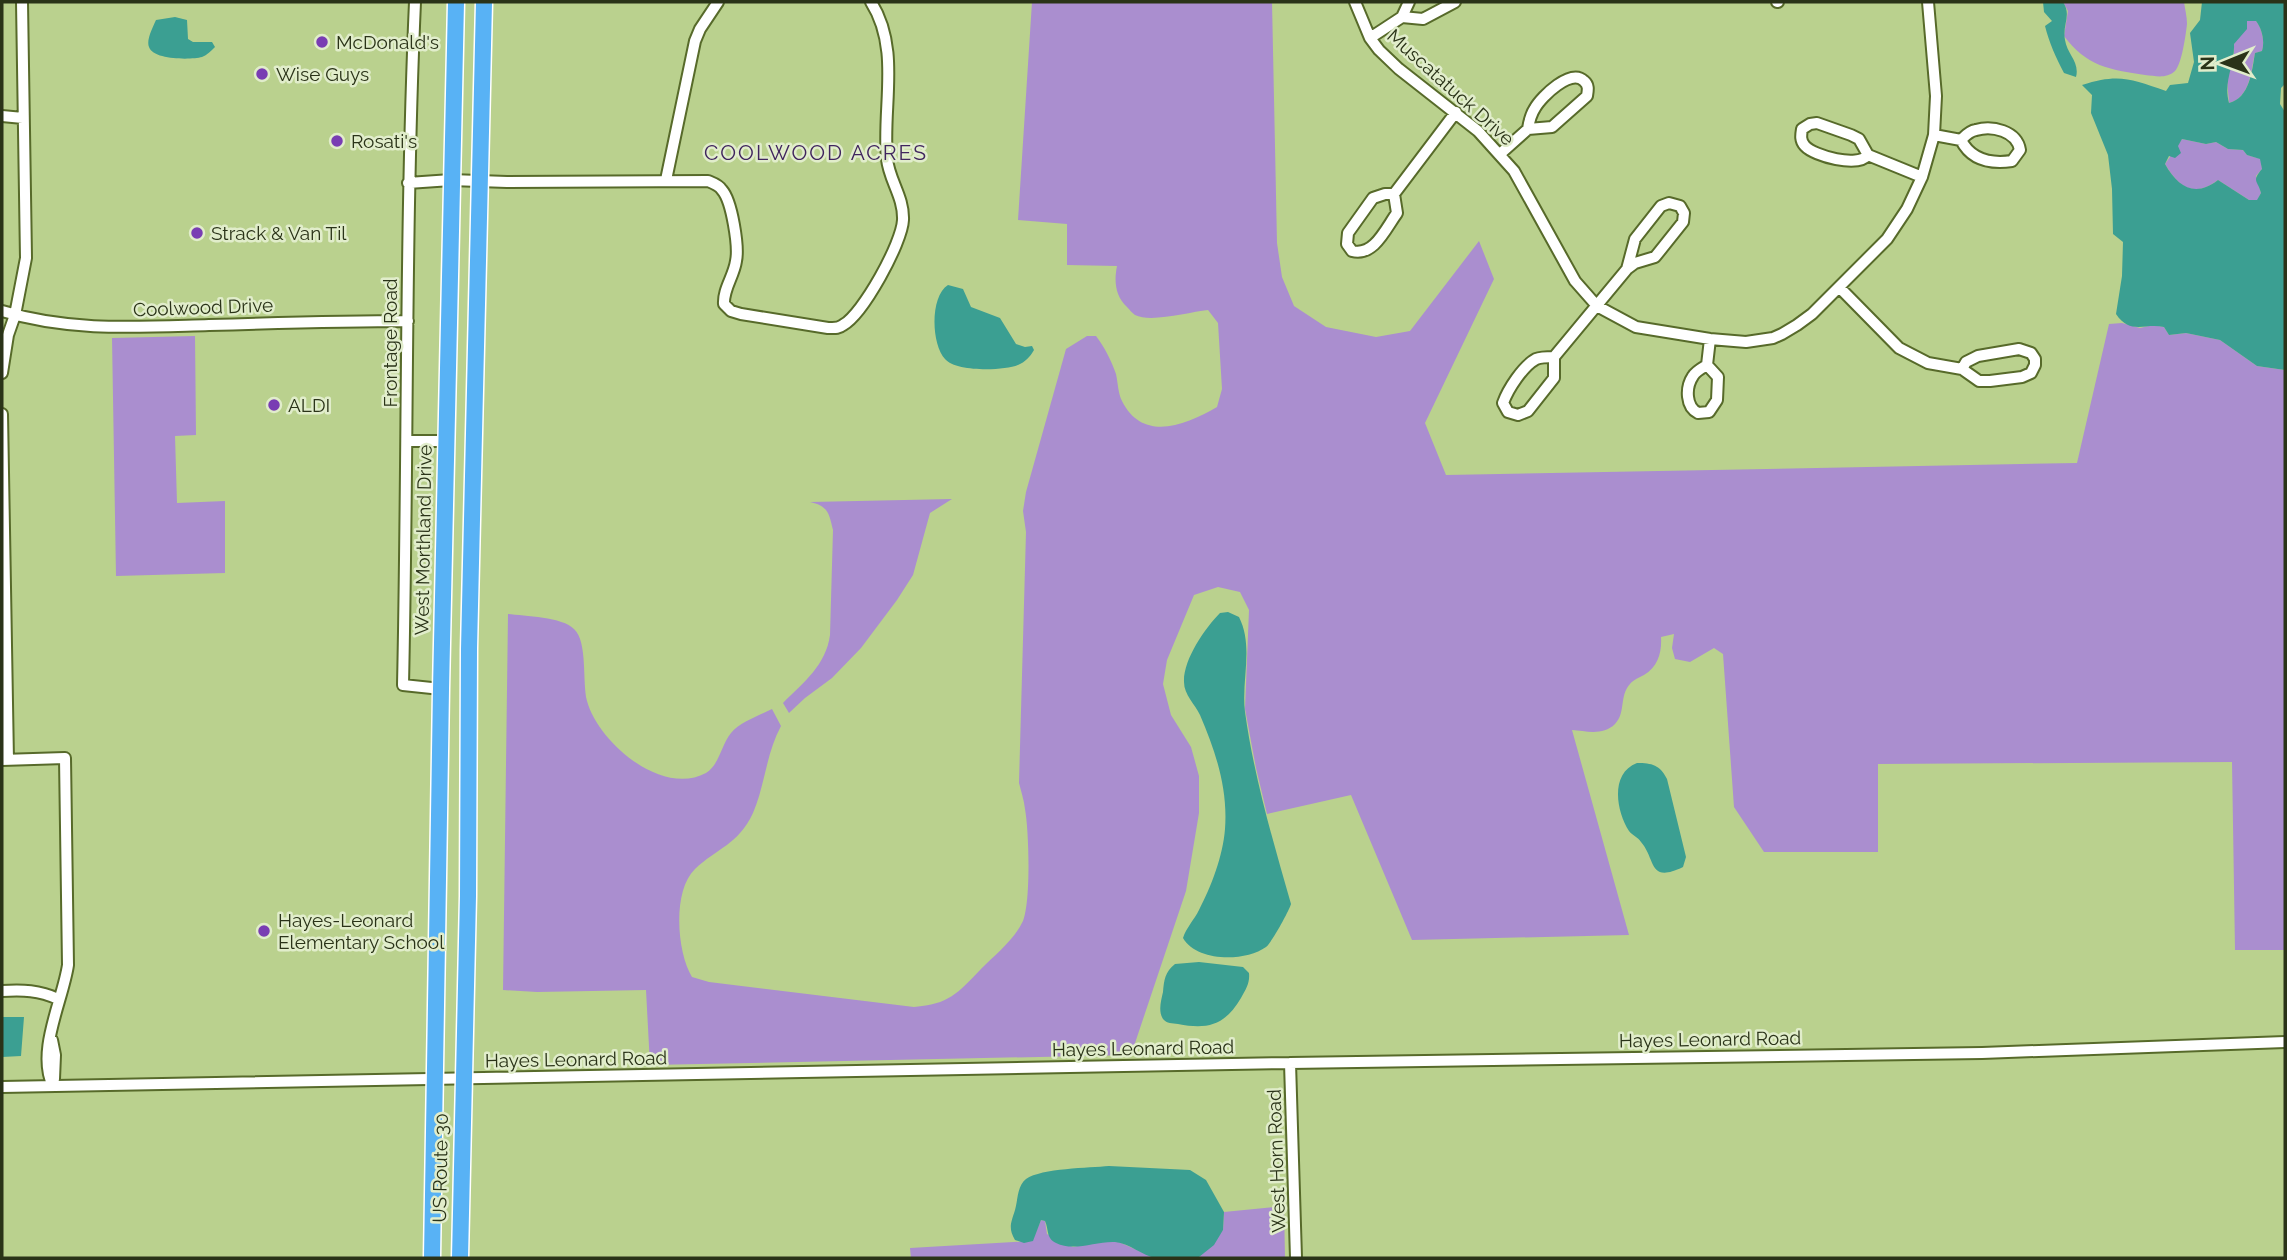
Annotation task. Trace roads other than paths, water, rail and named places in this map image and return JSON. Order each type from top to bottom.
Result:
[{"type":"highway","name":"West Morthland Drive","points":[[432,1258],[456,2]]},
{"type":"highway","points":[[463,1079],[468,896],[469,649],[484,2]]},
{"type":"highway","name":"US Route 30","points":[[460,1258],[463,1079]]},
{"type":"street","points":[[2,373],[8,335],[24,273],[27,236],[22,2]]},
{"type":"street","name":"Frontage Road","points":[[415,2],[408,183],[403,685],[441,689]]},
{"type":"street","points":[[666,180],[695,41],[718,2]]},
{"type":"street","points":[[408,183],[451,180],[708,181],[722,190],[727,199],[737,258],[734,273],[723,296],[724,304],[731,311],[741,314],[839,328],[854,316],[881,275],[901,234],[903,222],[902,202],[887,162],[887,43],[871,2]]},
{"type":"street","name":"Muscatatuck Drive","points":[[1355,2],[1370,38],[1379,50],[1399,69],[1456,112],[1500,154],[1526,189],[1575,281],[1597,306],[1636,327],[1746,342],[1773,338],[1797,325],[1887,239],[1907,209],[1922,177],[1934,135],[1936,96],[1928,2]]},
{"type":"street","points":[[1370,38],[1402,18],[1409,2]]},
{"type":"street","points":[[1402,18],[1423,19],[1455,2]]},
{"type":"street","points":[[1500,154],[1528,129],[1535,106],[1566,78],[1574,76],[1584,80],[1588,86],[1587,96],[1565,117],[1547,128],[1528,129]]},
{"type":"street","points":[[1394,194],[1373,198],[1348,233],[1347,244],[1352,251],[1362,253],[1369,250],[1397,213],[1394,194],[1456,112]]},
{"type":"street","points":[[2,116],[23,118]]},
{"type":"street","points":[[1868,155],[1863,160],[1850,162],[1808,148],[1801,139],[1802,129],[1819,123],[1851,135],[1859,139],[1868,155],[1922,177]]},
{"type":"street","points":[[1978,129],[1996,130],[2011,135],[2019,144],[2020,150],[2012,161],[1987,161],[1965,149],[1961,140],[1978,129]]},
{"type":"street","points":[[1934,135],[1961,140]]},
{"type":"street","points":[[1554,357],[1539,358],[1528,366],[1506,395],[1503,402],[1508,412],[1518,415],[1528,411],[1554,378],[1554,357],[1628,269],[1635,263],[1650,260],[1683,222],[1684,213],[1680,206],[1669,203],[1661,206],[1635,239],[1628,269]]},
{"type":"street","points":[[1839,287],[1899,348],[1928,363],[1962,369],[1979,381],[2022,377],[2031,373],[2035,359],[2031,353],[2019,349],[1978,356],[1966,362],[1962,369]]},
{"type":"street","name":"Coolwood Drive","points":[[2,311],[63,325],[113,328],[309,321],[408,321]]},
{"type":"street","points":[[1707,365],[1710,339]]},
{"type":"street","points":[[2,414],[5,760],[65,758],[68,965],[65,984],[58,999],[48,1054],[48,1077],[53,1086]]},
{"type":"street","points":[[407,441],[446,441]]},
{"type":"street","points":[[2,990],[44,992],[58,999]]},
{"type":"street","name":"Hayes Leonard Road","points":[[2,1087],[1982,1053],[2285,1042]]},
{"type":"street","name":"West Horn Road","points":[[1290,1063],[1296,1258]]},
{"type":"water","points":[[2043,2],[2063,2],[2066,7],[2065,40],[2075,62],[2076,77],[2064,73],[2056,56],[2045,26],[2052,21],[2044,12]]},
{"type":"water","points":[[2202,2],[2285,2],[2285,84],[2281,88],[2280,104],[2285,112],[2285,370],[2257,366],[2220,340],[2186,333],[2169,335],[2164,327],[2132,326],[2116,314],[2122,276],[2123,242],[2113,234],[2108,155],[2091,113],[2092,95],[2082,85],[2116,78],[2166,91],[2170,85],[2188,83],[2194,62],[2190,33],[2200,20]],"holes":[[[2247,21],[2256,21],[2258,24],[2263,47],[2262,51],[2255,53],[2246,89],[2236,100],[2229,103],[2227,87],[2234,44],[2247,29]],[[2182,139],[2206,144],[2216,142],[2228,149],[2243,150],[2247,155],[2260,159],[2262,169],[2256,179],[2261,193],[2257,200],[2249,200],[2218,180],[2195,189],[2181,184],[2165,164],[2169,156],[2175,158],[2181,153],[2178,146]]]},
{"type":"water","points":[[175,17],[187,20],[188,39],[193,42],[212,42],[215,47],[202,57],[190,59],[165,57],[152,51],[148,41],[156,20]]},
{"type":"water","points":[[948,285],[963,289],[971,307],[1000,318],[1016,344],[1032,346],[1034,350],[1029,357],[1018,365],[991,369],[959,366],[945,359],[937,343],[934,320],[938,299]]},
{"type":"water","points":[[1228,612],[1239,617],[1246,640],[1244,700],[1253,761],[1291,904],[1266,947],[1246,955],[1222,957],[1199,952],[1183,938],[1216,871],[1225,829],[1225,800],[1216,757],[1184,682],[1187,664],[1202,636],[1220,613]]},
{"type":"water","points":[[1637,763],[1655,766],[1667,779],[1686,857],[1683,867],[1672,872],[1664,873],[1654,867],[1646,849],[1629,831],[1621,813],[1619,784],[1628,768]]},
{"type":"water","points":[[1199,962],[1243,967],[1249,973],[1244,992],[1229,1014],[1215,1023],[1189,1026],[1166,1022],[1160,1009],[1167,973],[1175,964]]},
{"type":"water","points":[[2,1017],[24,1017],[21,1056],[2,1057]]},
{"type":"water","points":[[1109,1166],[1190,1170],[1206,1180],[1224,1212],[1223,1230],[1214,1245],[1199,1257],[1170,1259],[1151,1257],[1115,1242],[1063,1246],[1051,1239],[1045,1221],[1041,1220],[1033,1241],[1024,1243],[1015,1240],[1011,1232],[1011,1222],[1019,1189],[1026,1179],[1054,1171]]},
{"type":"place","name":"McDonald's","points":[[322,42]]},
{"type":"place","name":"Wise Guys","points":[[262,74]]},
{"type":"place","name":"Rosati's","points":[[337,141]]},
{"type":"place","name":"Strack & Van Til","points":[[197,233]]},
{"type":"place","name":"ALDI","points":[[274,405]]},
{"type":"place","name":"Hayes-Leonard Elementary School","points":[[264,931]]},
{"type":"district","name":"COOLWOOD ACRES","points":[[816,152]]}]
